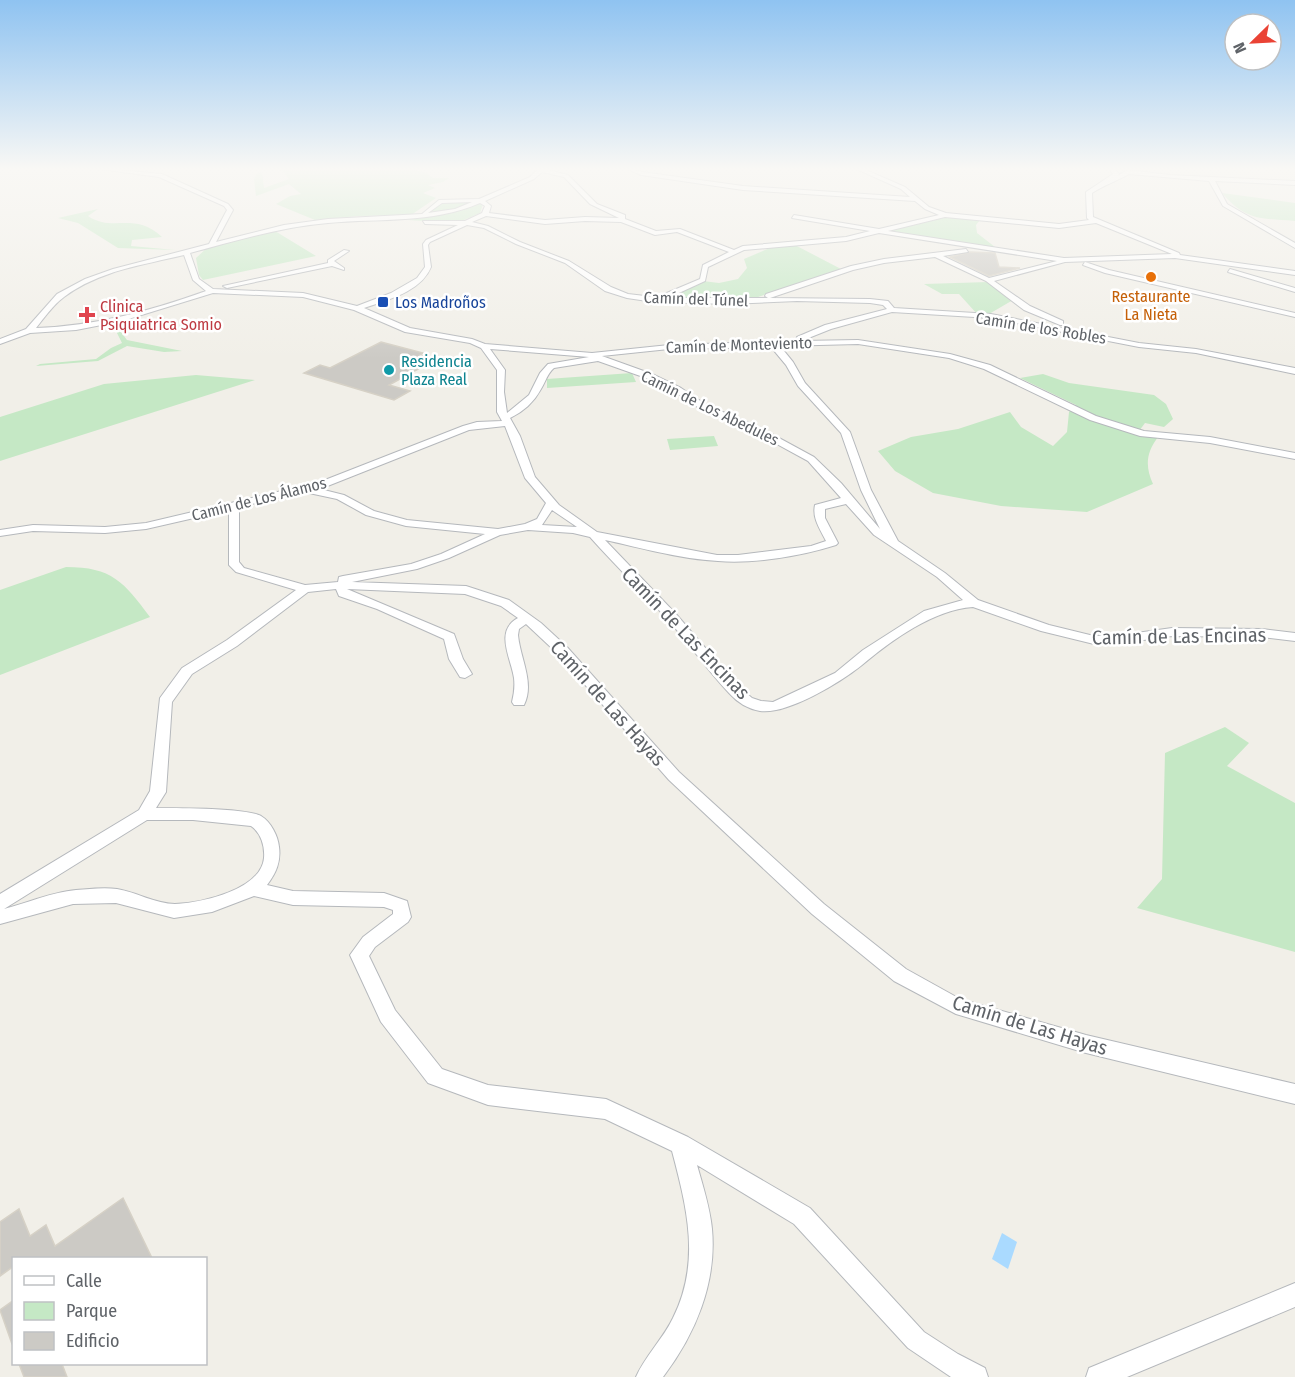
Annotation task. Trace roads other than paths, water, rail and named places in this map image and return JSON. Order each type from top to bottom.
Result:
[{"type":"street","points":[[212,244],[219,231]]},
{"type":"street","points":[[29,331],[60,296],[106,273],[267,231]]},
{"type":"street","points":[[357,308],[404,291],[426,273],[429,258],[425,245],[446,231]]},
{"type":"street","name":"Camín del Túnel","points":[[495,231],[567,262],[608,289],[627,296],[654,300],[797,299],[885,303],[934,313]]},
{"type":"street","points":[[651,231],[668,231]]},
{"type":"street","points":[[681,231],[734,252]]},
{"type":"street","points":[[654,300],[703,280],[705,266],[734,252],[759,246],[846,239],[870,231]]},
{"type":"street","points":[[881,231],[967,248],[1087,262],[1185,257],[1295,273]]},
{"type":"street","points":[[1121,231],[1185,257],[1295,290]]},
{"type":"street","points":[[1270,231],[1295,246]]},
{"type":"street","points":[[921,238],[922,247],[988,280],[1018,302],[1081,333]]},
{"type":"street","points":[[753,301],[851,268],[967,248]]},
{"type":"street","points":[[186,251],[187,264],[201,287],[211,291]]},
{"type":"street","points":[[342,270],[330,261],[331,258],[346,251]]},
{"type":"street","points":[[988,280],[1068,260]]},
{"type":"street","points":[[146,262],[187,264]]},
{"type":"street","points":[[1087,262],[1107,272],[1295,315]]},
{"type":"street","points":[[0,342],[29,331],[114,322],[173,306],[211,291],[333,264]]},
{"type":"street","name":"Camín de Monteviento","points":[[211,291],[303,295],[357,308],[408,330],[472,341],[484,346],[592,355],[669,347],[858,342],[950,356],[987,367],[1093,418],[1143,434],[1210,440],[1295,456]]},
{"type":"street","points":[[991,316],[1018,302]]},
{"type":"street","points":[[885,303],[892,310]]},
{"type":"street","name":"Camín de los Robles","points":[[791,344],[837,325],[892,310],[991,316],[1081,333],[1139,348],[1196,351],[1295,371]]},
{"type":"street","points":[[837,325],[858,342]]},
{"type":"street","points":[[774,345],[790,364],[801,384],[845,432],[866,490],[894,543]]},
{"type":"street","points":[[484,346],[501,370],[505,417]]},
{"type":"street","name":"Camín de Los Abedules","points":[[505,417],[516,412],[538,388],[544,370],[551,366],[599,358],[649,376],[678,390],[705,408],[754,428],[804,455],[837,485],[848,500]]},
{"type":"street","name":"Camín de Los Álamos","points":[[0,533],[33,528],[105,530],[146,526],[290,492],[309,490],[428,442],[505,417]]},
{"type":"street","name":"Camín de Las Encinas","points":[[505,417],[515,436],[530,478],[551,503],[593,534],[672,617],[734,690],[747,701],[759,706],[775,707],[840,676],[868,653],[928,614],[961,604],[974,603],[1045,628],[1094,640],[1172,632],[1253,633],[1295,637]]},
{"type":"street","points":[[477,425],[515,436]]},
{"type":"street","points":[[309,490],[340,497],[370,513],[405,524],[498,532],[528,527],[573,530],[717,558],[738,558],[812,549],[832,543],[820,518],[819,507],[848,500],[878,534],[940,575],[974,603]]},
{"type":"street","points":[[528,527],[541,521],[551,503]]},
{"type":"street","points":[[234,507],[233,563],[240,570],[305,589]]},
{"type":"street","points":[[465,674],[456,659],[450,637],[381,606],[343,593],[334,586],[339,581],[413,567],[445,556],[498,532]]},
{"type":"street","name":"Camín de Las Hayas","points":[[0,903],[144,814],[158,792],[165,701],[175,685],[187,671],[232,643],[305,589],[334,586],[466,590],[505,603],[562,650],[616,714],[674,776],[818,909],[900,975],[956,1006],[1086,1044],[1295,1094]]},
{"type":"street","points":[[519,702],[521,683],[518,659],[511,638],[512,630],[516,625],[527,619]]},
{"type":"street","points":[[0,916],[73,897],[116,896],[174,910],[212,905],[254,889],[266,874],[272,860],[271,843],[264,827],[255,820],[193,814],[144,814]]},
{"type":"street","points":[[254,889],[293,898],[384,900],[401,906],[402,917],[369,942],[359,955],[388,1016],[435,1076],[488,1095],[606,1109],[681,1144],[802,1216],[916,1340],[948,1363],[976,1377]]},
{"type":"street","points":[[648,1377],[662,1361],[688,1317],[701,1266],[701,1230],[681,1144]]},
{"type":"street","points":[[1098,1377],[1295,1296]]},
{"type":"water","points":[[1002,1233],[1017,1242],[1008,1269],[992,1259]]},
{"type":"place","name":"Restaurante La Nieta","points":[[1151,277]]},
{"type":"place","name":"Los Madroños","points":[[383,302]]},
{"type":"place","name":"Clinica Psiquiatrica Somio","points":[[87,315]]},
{"type":"place","name":"Residencia Plaza Real","points":[[389,370]]}]
